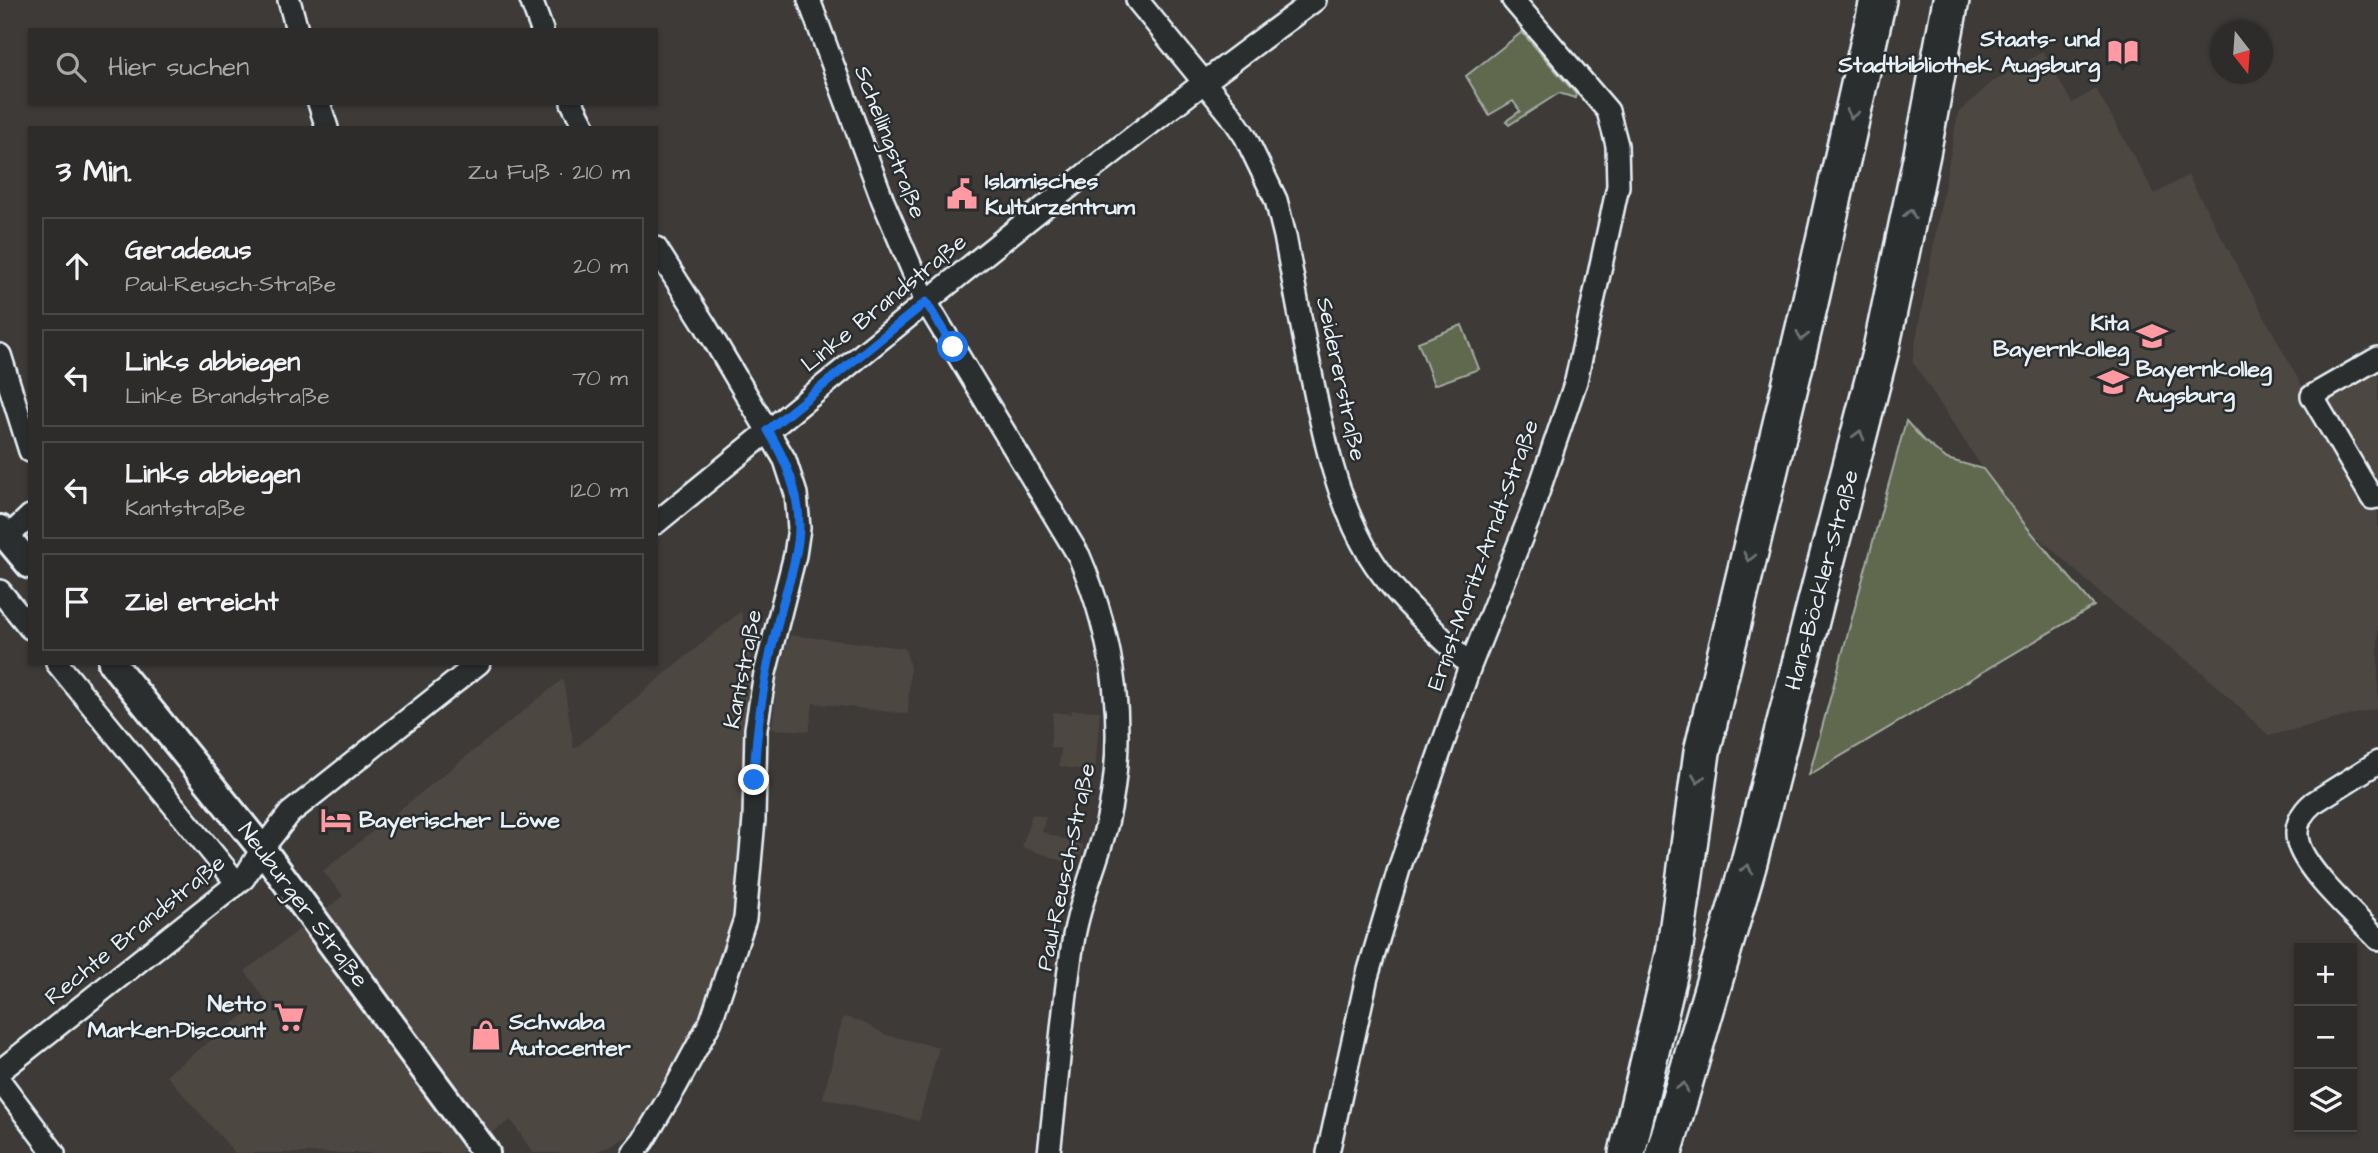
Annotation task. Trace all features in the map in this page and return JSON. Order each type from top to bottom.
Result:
[{"type":"main road","points":[[1627,1153],[1674,954],[1702,752],[1810,303],[1878,0]]},
{"type":"main road","name":"Hans-Böckler-Straße","points":[[1664,1153],[1748,866],[1881,349],[1951,0]]},
{"type":"street","points":[[289,0],[296,28]]},
{"type":"street","points":[[531,0],[541,28]]},
{"type":"street","name":"Schellingstraße","points":[[809,0],[883,201],[926,302]]},
{"type":"street","name":"Seidererstraße","points":[[1137,0],[1230,114],[1245,136],[1276,200],[1328,453],[1341,495],[1356,530],[1370,557],[1389,582],[1470,666]]},
{"type":"street","name":"Linke Brandstraße","points":[[658,521],[926,302],[1203,81],[1315,0]]},
{"type":"street","name":"Ernst-Moritz-Arndt-Straße","points":[[1328,1153],[1377,942],[1405,849],[1470,666],[1530,516],[1576,381],[1618,186],[1617,145],[1608,111],[1513,0]]},
{"type":"street","points":[[320,105],[326,126]]},
{"type":"street","points":[[573,105],[584,126]]},
{"type":"street","name":"Kantstraße","points":[[633,1153],[676,1086],[710,1021],[746,919],[754,819],[756,729],[765,673],[795,555],[799,528],[796,494],[785,460],[658,251]]},
{"type":"street","name":"Paul-Reusch-Straße","points":[[926,302],[1079,556],[1109,645],[1118,720],[1115,780],[1106,824],[1074,934],[1049,1153]]},
{"type":"street","points":[[0,355],[28,445]]},
{"type":"street","points":[[2378,358],[2312,396],[2372,498],[2378,497]]},
{"type":"street","points":[[28,517],[4,534],[28,563]]},
{"type":"street","points":[[0,590],[28,625]]},
{"type":"street","name":"Neuburger Straße","points":[[59,665],[237,883]]},
{"type":"street","name":"Neuburger Straße","points":[[114,665],[262,849],[486,1153]]},
{"type":"street","points":[[262,849],[290,813],[476,665]]},
{"type":"street","points":[[2378,762],[2313,803],[2305,810],[2297,829],[2297,841],[2316,873],[2378,939]]},
{"type":"street","name":"Rechte Brandstraße","points":[[0,1071],[244,878],[262,849]]},
{"type":"street","points":[[0,1080],[54,1153]]},
{"type":"shaded area","name":"Bayernkolleg Augsburg","points":[[2043,51],[2072,103],[2096,89],[2155,194],[2188,175],[2310,401],[2378,362],[2378,707],[2375,709],[2269,736],[2203,673],[2106,598],[2026,526],[1983,469],[1912,361],[1958,113],[1991,83]]},
{"type":"shaded area","points":[[741,611],[754,673],[746,729],[744,857],[739,920],[703,1025],[637,1132],[594,1153],[533,1153],[511,1120],[461,1153],[235,1153],[166,1075],[265,999],[245,971],[343,896],[323,871],[563,679],[574,749]]},
{"type":"shaded area","points":[[790,635],[905,648],[910,667],[908,714],[813,703],[809,731],[772,729],[778,675]]},
{"type":"shaded area","points":[[1072,710],[1100,711],[1095,772],[1059,766],[1061,749],[1050,747],[1053,712],[1071,714]]},
{"type":"shaded area","points":[[1032,814],[1046,817],[1042,832],[1084,845],[1077,866],[1022,847]]},
{"type":"shaded area","points":[[843,1017],[861,1021],[886,1035],[939,1047],[919,1121],[823,1098]]},
{"type":"green space","points":[[1522,32],[1576,94],[1575,98],[1559,93],[1509,125],[1506,121],[1520,111],[1513,101],[1489,115],[1466,76]]},
{"type":"green space","points":[[1462,325],[1479,369],[1434,385],[1418,342]]},
{"type":"green space","points":[[1906,421],[1923,440],[1947,459],[1983,469],[2026,526],[2094,606],[1809,775]]},
{"type":"place","name":"Staats- und Stadtbibliothek Augsburg","points":[[2123,52]]},
{"type":"place","name":"Islamisches Kulturzentrum","points":[[962,194]]},
{"type":"place","name":"Kita Bayernkolleg","points":[[2152,336]]},
{"type":"place","name":"Bayernkolleg Augsburg","points":[[2113,382]]},
{"type":"place","name":"Bayerischer Löwe","points":[[336,820]]},
{"type":"place","name":"Netto Marken-Discount","points":[[289,1017]]},
{"type":"place","name":"Schwaba Autocenter","points":[[486,1035]]},
{"type":"route","points":[[754,780],[756,729],[765,673],[795,555],[799,528],[796,494],[785,460],[768,430],[926,302],[953,347]]}]
